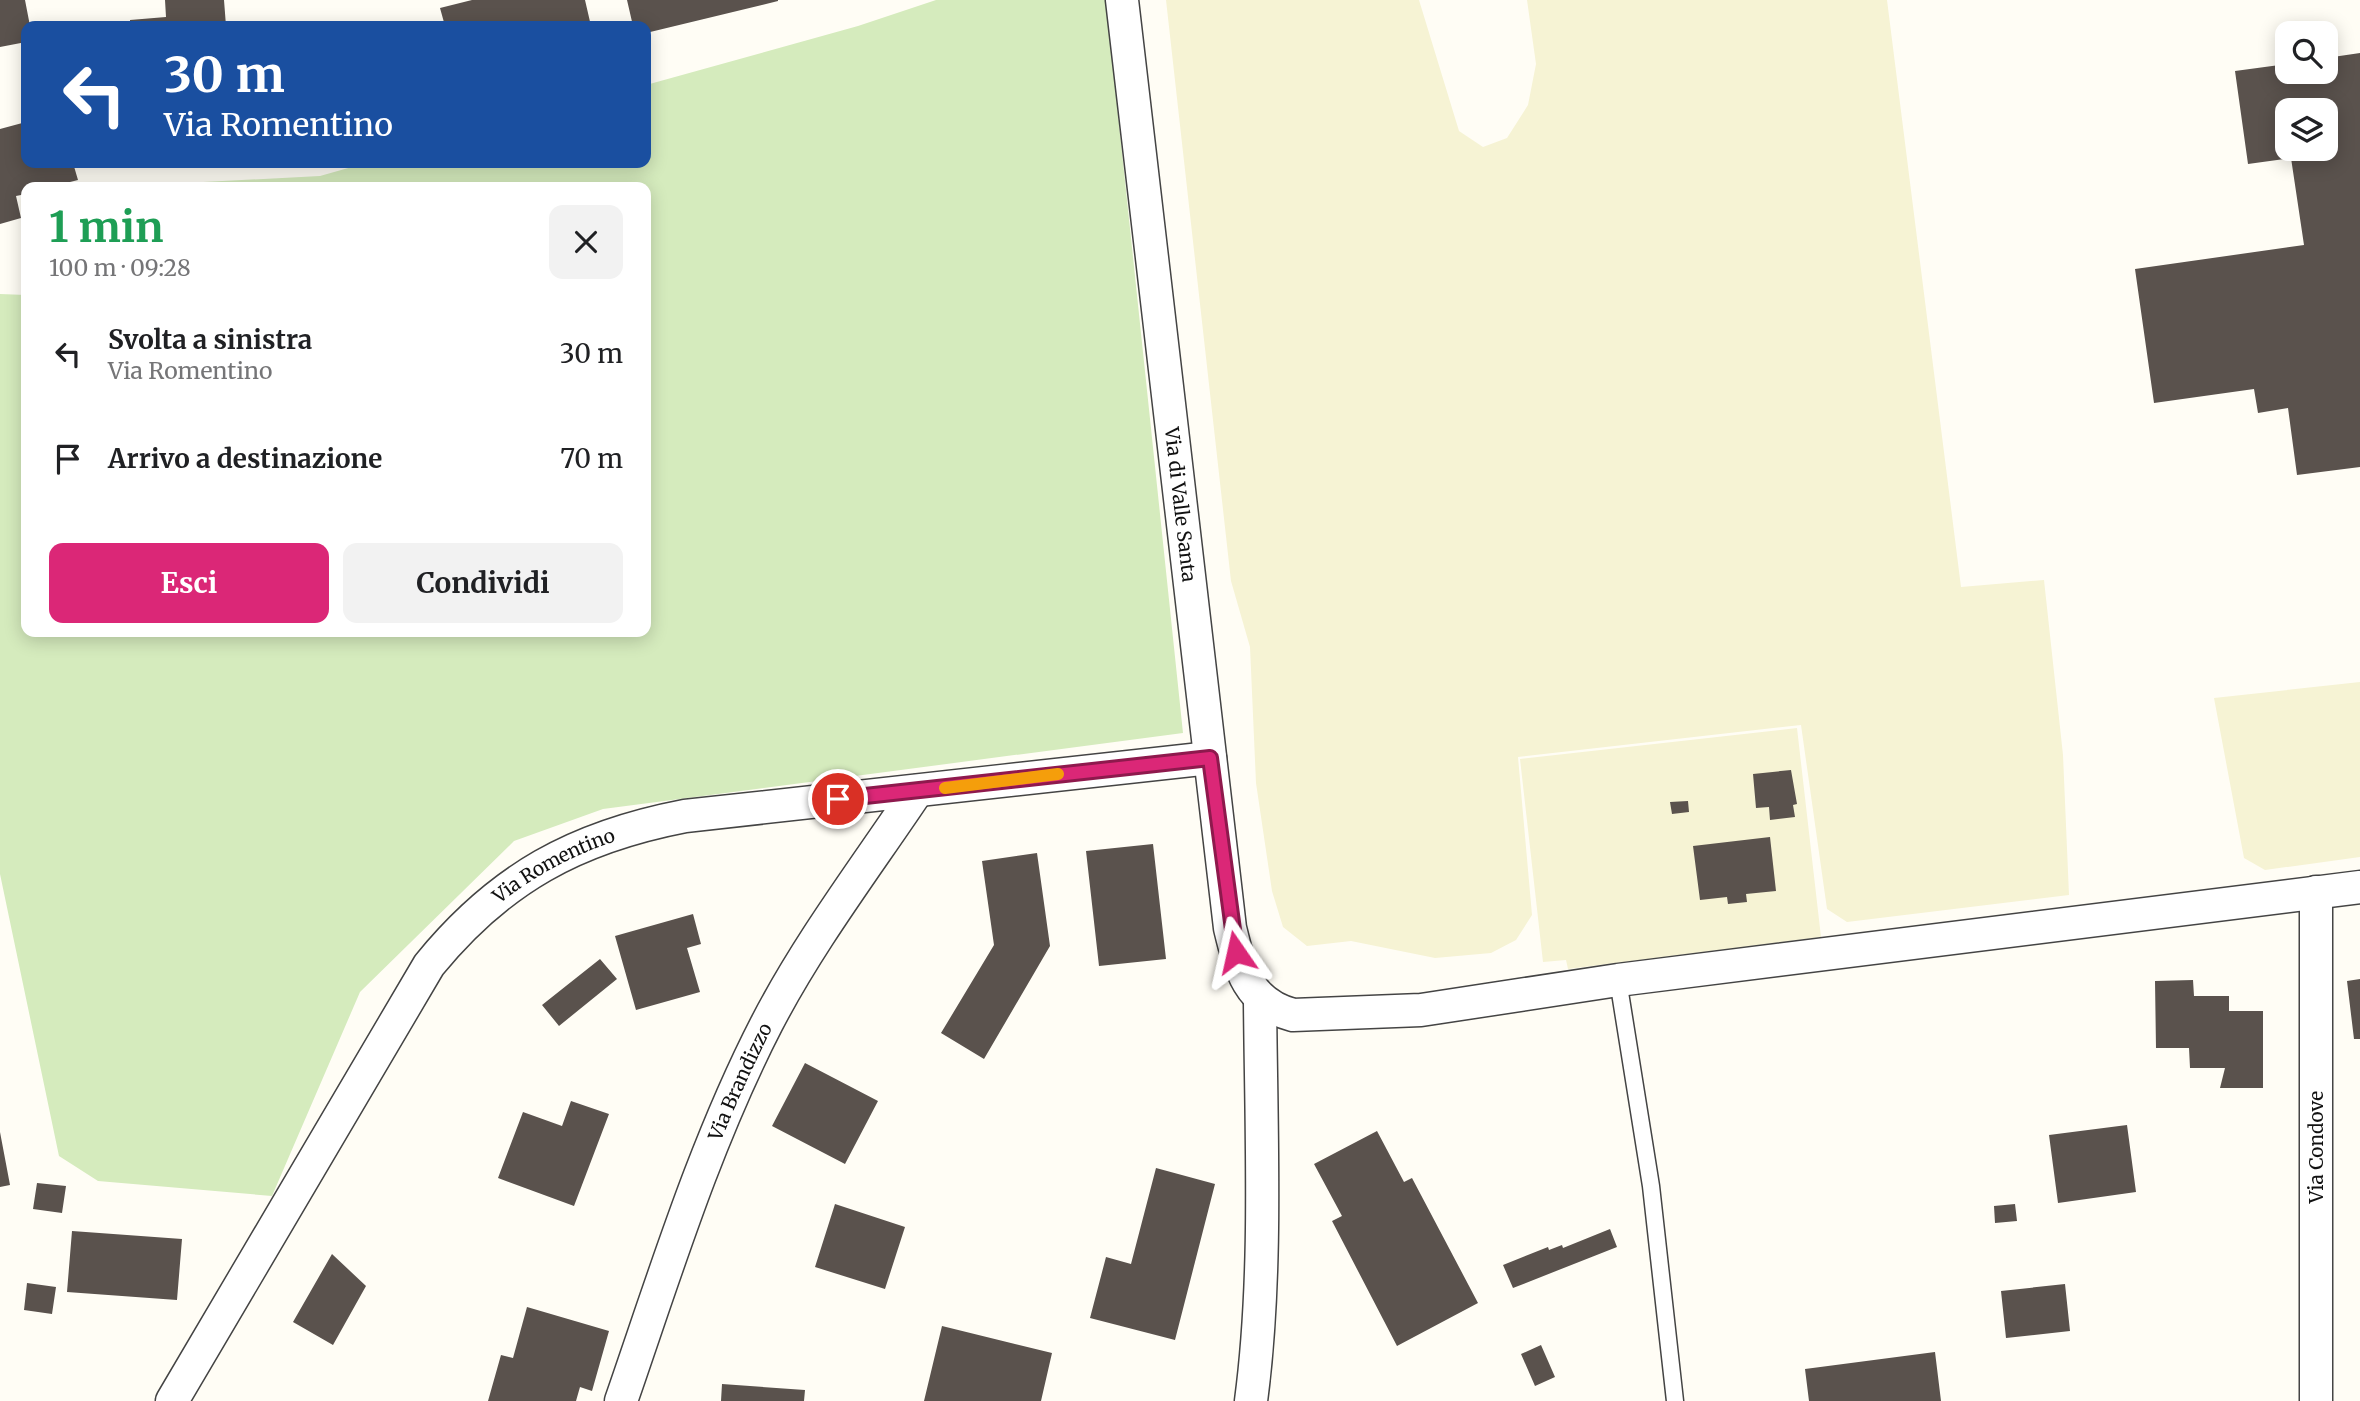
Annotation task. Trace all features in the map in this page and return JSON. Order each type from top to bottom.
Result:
[{"type":"street","name":"Via di Valle Santa","points":[[1122,0],[1230,928],[1242,971],[1249,987],[1260,1000]]},
{"type":"street","name":"Via Romentino","points":[[172,1401],[429,965],[452,937],[519,878],[600,838],[642,825],[732,810],[1210,758]]},
{"type":"street","name":"Via Brandizzo","points":[[621,1401],[704,1165],[767,1023],[797,970],[917,791]]},
{"type":"street","points":[[1260,1000],[1276,1011],[1293,1015],[1409,1010],[1618,980],[2360,887]]},
{"type":"street","name":"Via Condove","points":[[2316,892],[2316,1401]]},
{"type":"street","points":[[1251,1401],[1257,1359],[1259,1283],[1260,1000]]},
{"type":"lane","points":[[1618,980],[1651,1186],[1675,1401]]},
{"type":"shaded area","points":[[1166,0],[1419,0],[1459,131],[1483,147],[1507,138],[1528,105],[1536,64],[1527,0],[1887,0],[1961,587],[2044,580],[2063,755],[2069,895],[1847,922],[1827,909],[1801,725],[1518,757],[1532,915],[1516,940],[1491,953],[1435,958],[1351,941],[1307,946],[1283,927],[1272,891],[1256,783],[1250,647],[1231,581]]},
{"type":"shaded area","points":[[2360,682],[2360,857],[2265,870],[2244,858],[2214,698]]},
{"type":"shaded area","points":[[1797,728],[1821,937],[1568,969],[1566,960],[1543,962],[1520,759]]},
{"type":"green space","points":[[936,0],[1106,0],[1183,733],[603,809],[514,841],[360,992],[272,1196],[98,1181],[59,1156],[0,874],[0,294],[21,295],[21,637],[651,637],[651,182],[204,182],[320,176],[348,168],[651,168],[651,84],[858,26]]},
{"type":"building","points":[[0,0],[25,0],[29,21],[21,21],[21,43],[0,47]]},
{"type":"building","points":[[165,0],[224,0],[226,21],[130,21],[166,17]]},
{"type":"building","points":[[472,0],[585,0],[590,21],[444,21],[440,8]]},
{"type":"building","points":[[627,0],[778,0],[651,32],[651,21],[632,21]]},
{"type":"building","points":[[2360,53],[2360,467],[2297,475],[2288,408],[2258,413],[2254,389],[2154,403],[2135,269],[2304,245],[2291,161],[2338,161],[2338,98],[2275,98],[2275,160],[2248,164],[2235,71],[2275,66],[2275,84],[2338,84],[2338,56]]},
{"type":"building","points":[[21,123],[21,168],[74,168],[78,180],[21,182],[21,195],[16,196],[21,218],[0,224],[0,129]]},
{"type":"building","points":[[1791,770],[1797,804],[1793,805],[1795,817],[1770,820],[1769,807],[1756,808],[1753,774]]},
{"type":"building","points":[[1688,801],[1689,812],[1672,814],[1670,802]]},
{"type":"building","points":[[1770,837],[1776,891],[1746,894],[1747,902],[1728,904],[1727,897],[1700,900],[1693,846]]},
{"type":"building","points":[[1153,844],[1166,959],[1099,966],[1086,851]]},
{"type":"building","points":[[1037,853],[1050,946],[984,1059],[941,1033],[994,945],[982,861]]},
{"type":"building","points":[[693,914],[701,944],[687,948],[700,992],[636,1010],[615,936]]},
{"type":"building","points":[[600,959],[617,979],[559,1026],[542,1005]]},
{"type":"building","points":[[2360,979],[2360,1039],[2354,1039],[2347,981]]},
{"type":"building","points":[[2193,980],[2194,996],[2229,996],[2229,1011],[2263,1011],[2263,1088],[2220,1088],[2225,1068],[2190,1068],[2189,1048],[2156,1048],[2155,981]]},
{"type":"building","points":[[805,1063],[878,1101],[845,1164],[772,1126]]},
{"type":"building","points":[[571,1101],[609,1114],[574,1206],[498,1178],[523,1112],[562,1126]]},
{"type":"building","points":[[2127,1125],[2136,1192],[2058,1203],[2049,1135]]},
{"type":"building","points":[[1377,1131],[1404,1182],[1412,1178],[1478,1303],[1397,1346],[1332,1221],[1342,1216],[1314,1164]]},
{"type":"building","points":[[0,1132],[10,1185],[0,1187]]},
{"type":"building","points":[[1156,1168],[1215,1184],[1175,1340],[1090,1318],[1106,1257],[1131,1264]]},
{"type":"building","points":[[37,1183],[66,1186],[62,1213],[33,1209]]},
{"type":"building","points":[[835,1204],[905,1227],[885,1289],[815,1267]]},
{"type":"building","points":[[2015,1204],[2017,1221],[1995,1223],[1994,1206]]},
{"type":"building","points":[[1610,1229],[1617,1247],[1513,1288],[1503,1265],[1548,1247],[1549,1250],[1562,1245],[1563,1248]]},
{"type":"building","points":[[72,1231],[182,1239],[177,1300],[67,1292]]},
{"type":"building","points":[[332,1254],[366,1286],[333,1345],[293,1322]]},
{"type":"building","points":[[27,1283],[56,1287],[52,1314],[24,1310]]},
{"type":"building","points":[[2065,1284],[2070,1331],[2006,1338],[2001,1291]]},
{"type":"building","points":[[527,1307],[609,1331],[592,1391],[580,1387],[576,1401],[488,1401],[501,1355],[513,1358]]},
{"type":"building","points":[[942,1326],[1052,1353],[1041,1401],[924,1401]]},
{"type":"building","points":[[1541,1345],[1555,1377],[1535,1386],[1521,1354]]},
{"type":"building","points":[[1935,1352],[1941,1401],[1809,1401],[1805,1369]]},
{"type":"building","points":[[722,1384],[805,1390],[804,1401],[721,1401]]},
{"type":"slow traffic","points":[[945,788],[1058,774]]},
{"type":"route","points":[[838,799],[1210,758],[1230,928],[1236,952]]}]
